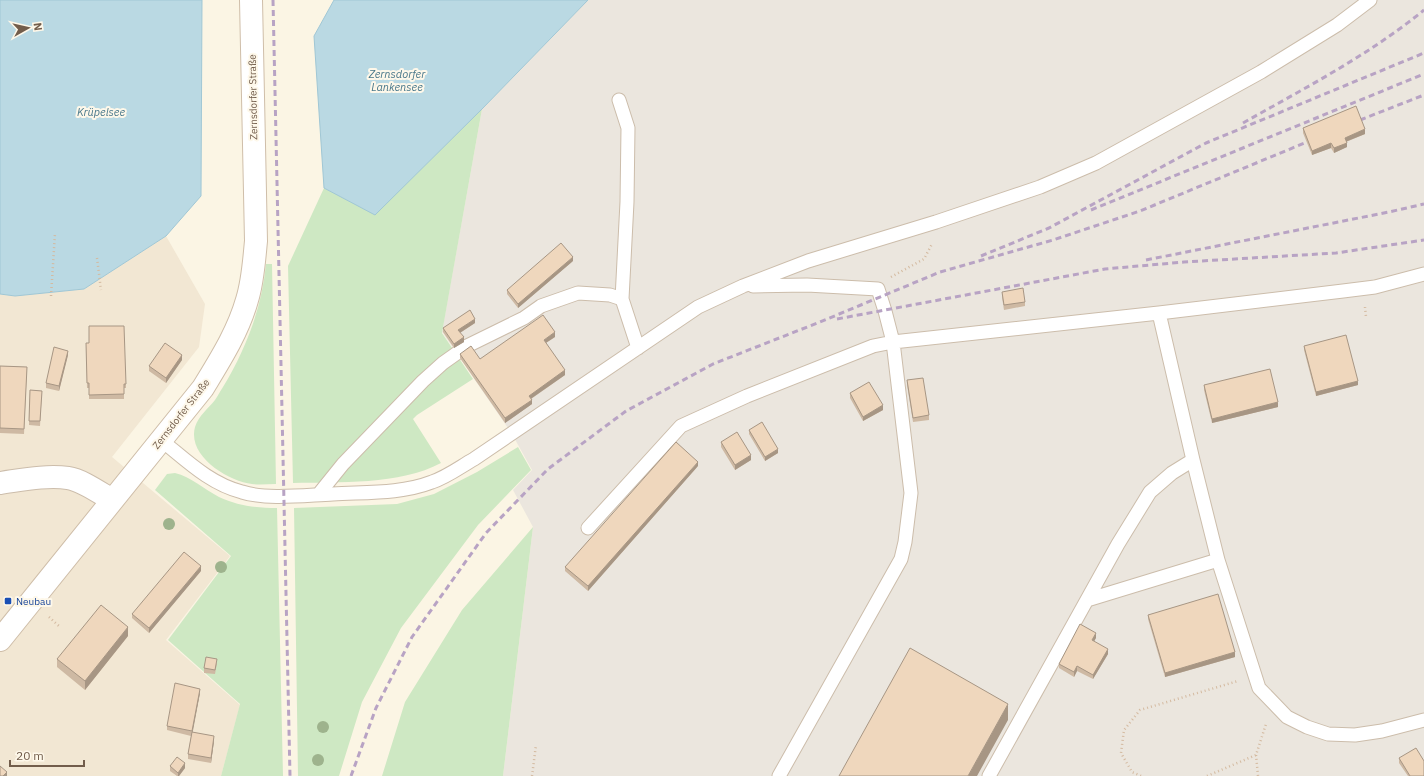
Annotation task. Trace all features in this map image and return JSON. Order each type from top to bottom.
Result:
[{"type":"street","name":"Zernsdorfer Straße","points":[[0,640],[203,388],[221,359],[236,330],[248,299],[256,241],[252,0]]},
{"type":"street","points":[[0,483],[46,478],[69,478],[92,488],[112,500]]},
{"type":"lane","points":[[161,440],[206,476],[242,493],[284,496],[318,495],[411,488],[432,482],[480,455],[698,307],[743,286],[808,261],[936,222],[1040,187],[1096,162],[1261,72],[1337,25],[1370,0]]},
{"type":"lane","points":[[620,100],[628,128],[627,202],[622,299],[638,348]]},
{"type":"lane","points":[[588,528],[681,426],[747,396],[873,346],[893,342],[1159,313],[1375,287],[1424,274]]},
{"type":"lane","points":[[743,286],[808,286],[878,289],[893,342],[911,493],[905,542],[901,559],[779,776]]},
{"type":"lane","points":[[318,495],[343,464],[423,381],[443,363],[467,346],[524,318],[541,306],[578,294],[610,295],[622,299]]},
{"type":"lane","points":[[1159,313],[1218,560],[1259,688],[1287,717],[1307,727],[1328,734],[1355,735],[1382,731],[1424,720]]},
{"type":"lane","points":[[989,776],[1118,544],[1150,492],[1172,473],[1193,460]]},
{"type":"lane","points":[[1087,600],[1218,560]]},
{"type":"path","points":[[878,289],[891,276],[924,259],[932,244],[936,222]]},
{"type":"path","points":[[50,296],[55,233]]},
{"type":"path","points":[[97,258],[101,290]]},
{"type":"path","points":[[52,620],[59,626]]},
{"type":"path","points":[[1141,776],[1132,772],[1121,753],[1124,730],[1140,710],[1256,676]]},
{"type":"path","points":[[1258,776],[1256,755],[1273,703]]},
{"type":"path","points":[[532,776],[536,745]]},
{"type":"path","points":[[1207,776],[1256,755]]},
{"type":"shaded area","points":[[588,0],[1424,0],[1424,776],[503,776],[533,527],[513,490],[532,470],[512,434],[442,332],[482,109]]},
{"type":"shaded area","points":[[166,236],[205,304],[199,347],[112,457],[230,556],[166,640],[240,705],[221,776],[0,776],[0,294],[15,296],[84,289]]},
{"type":"green space","points":[[482,109],[442,333],[473,379],[413,419],[441,463],[425,470],[388,479],[349,482],[293,483],[288,266],[324,188],[375,214]]},
{"type":"green space","points":[[266,264],[272,264],[276,484],[252,484],[232,478],[212,465],[203,457],[197,448],[194,438],[197,423],[217,397],[245,344],[261,297]]},
{"type":"green space","points":[[518,447],[531,470],[478,525],[401,628],[362,702],[339,776],[298,776],[294,508],[397,504],[434,494],[477,472]]},
{"type":"green space","points":[[175,473],[192,480],[219,497],[233,503],[255,507],[277,508],[283,776],[221,776],[240,704],[168,640],[231,556],[155,490],[167,474]]},
{"type":"green space","points":[[533,527],[503,776],[382,776],[405,702],[462,610]]},
{"type":"water","name":"Krüpelsee","points":[[0,0],[202,0],[201,196],[166,236],[84,289],[15,296],[0,294]]},
{"type":"water","name":"Zernsdorfer Lankensee","points":[[334,0],[588,0],[482,109],[375,215],[324,188],[314,36]]},
{"type":"building","points":[[1356,106],[1365,129],[1345,138],[1347,143],[1334,148],[1331,143],[1312,151],[1303,128]]},
{"type":"building","points":[[561,243],[573,257],[518,304],[507,290]]},
{"type":"building","points":[[1023,288],[1025,302],[1004,305],[1002,292]]},
{"type":"building","points":[[470,310],[475,319],[458,330],[464,337],[454,344],[443,328]]},
{"type":"building","points":[[543,315],[555,332],[544,340],[565,370],[529,396],[532,400],[505,418],[460,354],[471,346],[480,359]]},
{"type":"building","points":[[89,326],[124,326],[126,384],[124,384],[124,394],[89,395],[89,383],[87,383],[86,343],[89,343]]},
{"type":"building","points":[[1346,335],[1358,381],[1316,392],[1304,346]]},
{"type":"building","points":[[165,343],[182,355],[166,378],[149,366]]},
{"type":"building","points":[[54,347],[68,351],[59,386],[46,383]]},
{"type":"building","points":[[0,366],[27,367],[24,429],[0,428]]},
{"type":"building","points":[[1270,369],[1278,402],[1212,419],[1204,385]]},
{"type":"building","points":[[923,378],[929,415],[913,418],[907,380]]},
{"type":"building","points":[[869,382],[883,405],[863,417],[850,393]]},
{"type":"building","points":[[30,390],[42,391],[40,421],[29,421]]},
{"type":"building","points":[[762,422],[778,449],[765,457],[749,430]]},
{"type":"building","points":[[737,432],[751,455],[735,465],[721,442]]},
{"type":"building","points":[[676,442],[698,462],[588,586],[565,567]]},
{"type":"building","points":[[184,552],[201,566],[149,628],[132,614]]},
{"type":"building","points":[[1218,594],[1235,652],[1165,673],[1148,615]]},
{"type":"building","points":[[101,605],[128,627],[85,681],[57,659]]},
{"type":"building","points":[[1080,624],[1096,633],[1092,640],[1108,649],[1093,675],[1077,666],[1074,672],[1059,664]]},
{"type":"building","points":[[910,648],[1008,704],[968,776],[839,776]]},
{"type":"building","points":[[206,657],[217,659],[215,670],[204,668]]},
{"type":"building","points":[[175,683],[200,689],[192,731],[167,726]]},
{"type":"building","points":[[192,732],[214,736],[211,758],[188,754]]},
{"type":"building","points":[[1416,748],[1424,761],[1424,776],[1410,776],[1399,758]]},
{"type":"building","points":[[177,757],[185,763],[178,773],[170,766]]},
{"type":"building","points":[[0,766],[7,772],[3,776],[0,776]]},
{"type":"railway","points":[[273,0],[290,776]]},
{"type":"railway","points":[[1243,123],[1313,84],[1359,56],[1381,42],[1424,10]]},
{"type":"railway","points":[[981,256],[1049,228],[1206,143],[1424,53]]},
{"type":"railway","points":[[1091,210],[1424,74]]},
{"type":"railway","points":[[1360,120],[1424,95]]},
{"type":"railway","points":[[351,776],[376,708],[412,637],[486,533],[548,469],[626,411],[713,364],[820,322],[940,272],[1053,240],[1140,211],[1307,142]]},
{"type":"railway","points":[[1146,260],[1424,204]]},
{"type":"railway","points":[[837,319],[1105,269],[1184,262],[1336,253],[1424,240]]},
{"type":"place","name":"Neubau","points":[[8,601]]}]
